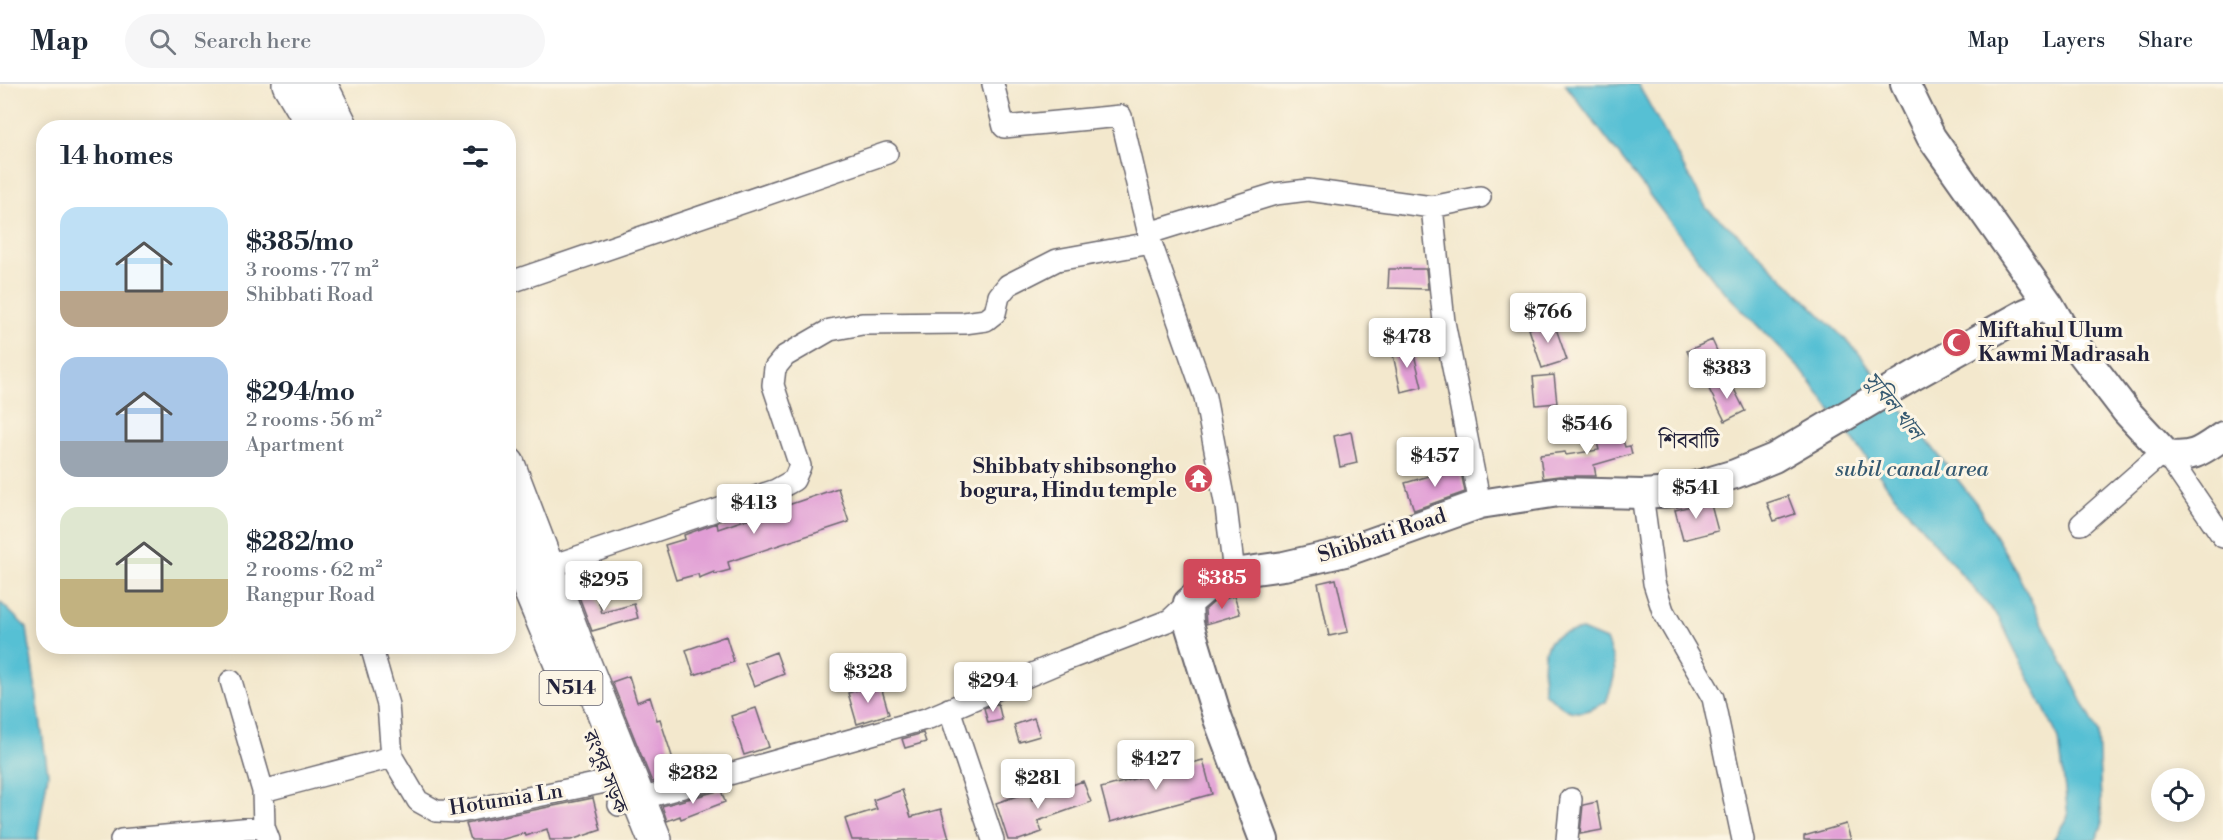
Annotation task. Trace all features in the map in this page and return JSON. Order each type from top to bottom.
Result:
[{"type":"highway","points":[[289,84],[310,120]]},
{"type":"highway","points":[[320,84],[338,120]]},
{"type":"highway","name":"রংপুর সড়ক","points":[[516,485],[548,567],[622,795],[633,840]]},
{"type":"highway","name":"রংপুর সড়ক","points":[[516,555],[622,795]]},
{"type":"highway","name":"N514","points":[[622,795],[655,840]]},
{"type":"street","points":[[993,84],[1004,127],[1121,116],[1150,238],[1204,397],[1226,507],[1233,573]]},
{"type":"street","points":[[1905,84],[1931,137],[2049,304],[2064,330],[2126,411],[2165,454],[2223,537]]},
{"type":"street","points":[[516,280],[887,153]]},
{"type":"street","points":[[548,567],[776,490],[794,480],[800,466],[773,386],[775,368],[785,356],[830,330],[862,324],[964,323],[986,320],[995,313],[999,296],[1008,285],[1057,260],[1150,238],[1275,194],[1308,190],[1432,207],[1479,196]]},
{"type":"street","points":[[1432,207],[1444,322],[1480,504]]},
{"type":"street","name":"Shibbati Road","points":[[1188,603],[1209,585],[1233,573],[1284,566],[1344,552],[1480,504],[1559,492],[1642,494],[1674,492],[1735,474],[1773,458],[2026,313],[2049,304]]},
{"type":"street","points":[[2081,524],[2165,454],[2185,457],[2197,454],[2223,436]]},
{"type":"street","points":[[1642,494],[1654,583],[1663,611],[1713,698],[1743,840]]},
{"type":"street","points":[[1188,603],[1189,624],[1218,719],[1264,840]]},
{"type":"street","name":"Hotumia Ln","points":[[392,758],[418,801],[436,811],[460,812],[622,795],[832,746],[929,718],[1063,661],[1170,620],[1188,603]]},
{"type":"street","points":[[263,791],[392,758],[388,705],[373,654]]},
{"type":"street","points":[[121,840],[267,833],[263,791],[231,681]]},
{"type":"street","points":[[949,709],[993,840]]},
{"type":"street","points":[[1567,840],[1571,800]]},
{"type":"water","name":"subil canal area","points":[[1565,84],[1638,84],[1707,209],[1739,235],[1857,351],[1976,503],[2015,569],[2098,732],[2102,826],[2096,840],[2053,840],[2068,816],[2059,739],[1999,618],[1894,495],[1802,371],[1718,285]]},
{"type":"water","points":[[0,602],[27,628],[48,774],[37,840],[0,840]]},
{"type":"water","points":[[1582,630],[1606,640],[1615,671],[1606,702],[1587,710],[1573,712],[1560,706],[1544,692],[1543,669],[1545,652],[1552,639],[1562,634]]},
{"type":"building","points":[[1389,269],[1426,269],[1428,289],[1388,288]]},
{"type":"building","points":[[1553,320],[1567,360],[1542,368],[1529,329]]},
{"type":"building","points":[[1712,340],[1719,355],[1694,366],[1687,351]]},
{"type":"building","points":[[1412,346],[1422,387],[1401,392],[1392,350]]},
{"type":"building","points":[[1554,375],[1557,403],[1536,405],[1533,377]]},
{"type":"building","points":[[1729,379],[1745,411],[1725,421],[1709,389]]},
{"type":"building","points":[[1618,424],[1625,447],[1630,446],[1632,454],[1594,465],[1596,476],[1543,478],[1540,455],[1565,452],[1566,455],[1599,450],[1594,431]]},
{"type":"building","points":[[1351,432],[1357,463],[1340,467],[1334,436]]},
{"type":"building","points":[[1460,467],[1465,492],[1414,510],[1405,483]]},
{"type":"building","points":[[838,488],[849,522],[728,562],[730,570],[715,574],[714,572],[699,578],[698,574],[676,580],[665,545],[685,539],[684,535],[717,523],[718,529]]},
{"type":"building","points":[[1788,496],[1795,514],[1774,521],[1767,503]]},
{"type":"building","points":[[1710,501],[1718,531],[1683,540],[1675,510]]},
{"type":"building","points":[[1336,579],[1348,632],[1329,636],[1318,583]]},
{"type":"building","points":[[595,589],[602,613],[634,604],[638,618],[592,631],[578,594]]},
{"type":"building","points":[[1234,596],[1240,614],[1206,624],[1205,610],[1214,602]]},
{"type":"building","points":[[726,636],[734,662],[694,675],[686,650]]},
{"type":"building","points":[[776,652],[784,674],[754,686],[745,664]]},
{"type":"building","points":[[629,676],[637,702],[650,697],[657,720],[660,719],[678,775],[652,782],[612,682]]},
{"type":"building","points":[[880,683],[889,714],[857,724],[848,693]]},
{"type":"building","points":[[998,703],[1002,720],[988,723],[984,708]]},
{"type":"building","points":[[756,708],[769,747],[744,755],[731,716]]},
{"type":"building","points":[[1034,718],[1040,736],[1019,742],[1014,725]]},
{"type":"building","points":[[923,733],[926,742],[905,748],[902,739]]},
{"type":"building","points":[[1203,760],[1212,794],[1110,822],[1101,788]]},
{"type":"building","points":[[1083,781],[1091,802],[1038,821],[1042,832],[1019,840],[1008,840],[996,803],[1029,792],[1032,800]]},
{"type":"building","points":[[721,790],[725,802],[681,819],[680,816],[667,821],[662,806]]},
{"type":"building","points":[[902,790],[911,817],[941,809],[949,838],[941,840],[852,840],[845,819],[877,809],[873,800]]},
{"type":"building","points":[[593,798],[601,830],[571,840],[550,840],[547,829],[526,836],[525,833],[500,840],[471,840],[466,824]]},
{"type":"building","points":[[1597,802],[1602,830],[1580,834],[1583,805]]},
{"type":"building","points":[[1846,824],[1851,840],[1804,840],[1804,836]]},
{"type":"place","name":"Miftahul Ulum Kawmi Madrasah","points":[[1957,343]]},
{"type":"place","name":"Shibbaty shibsongho bogura, Hindu temple","points":[[1198,479]]},
{"type":"district","name":"শিববাটি","points":[[1689,441]]},
{"type":"water label","name":"সুবিল খাল","points":[[1893,406]]}]
